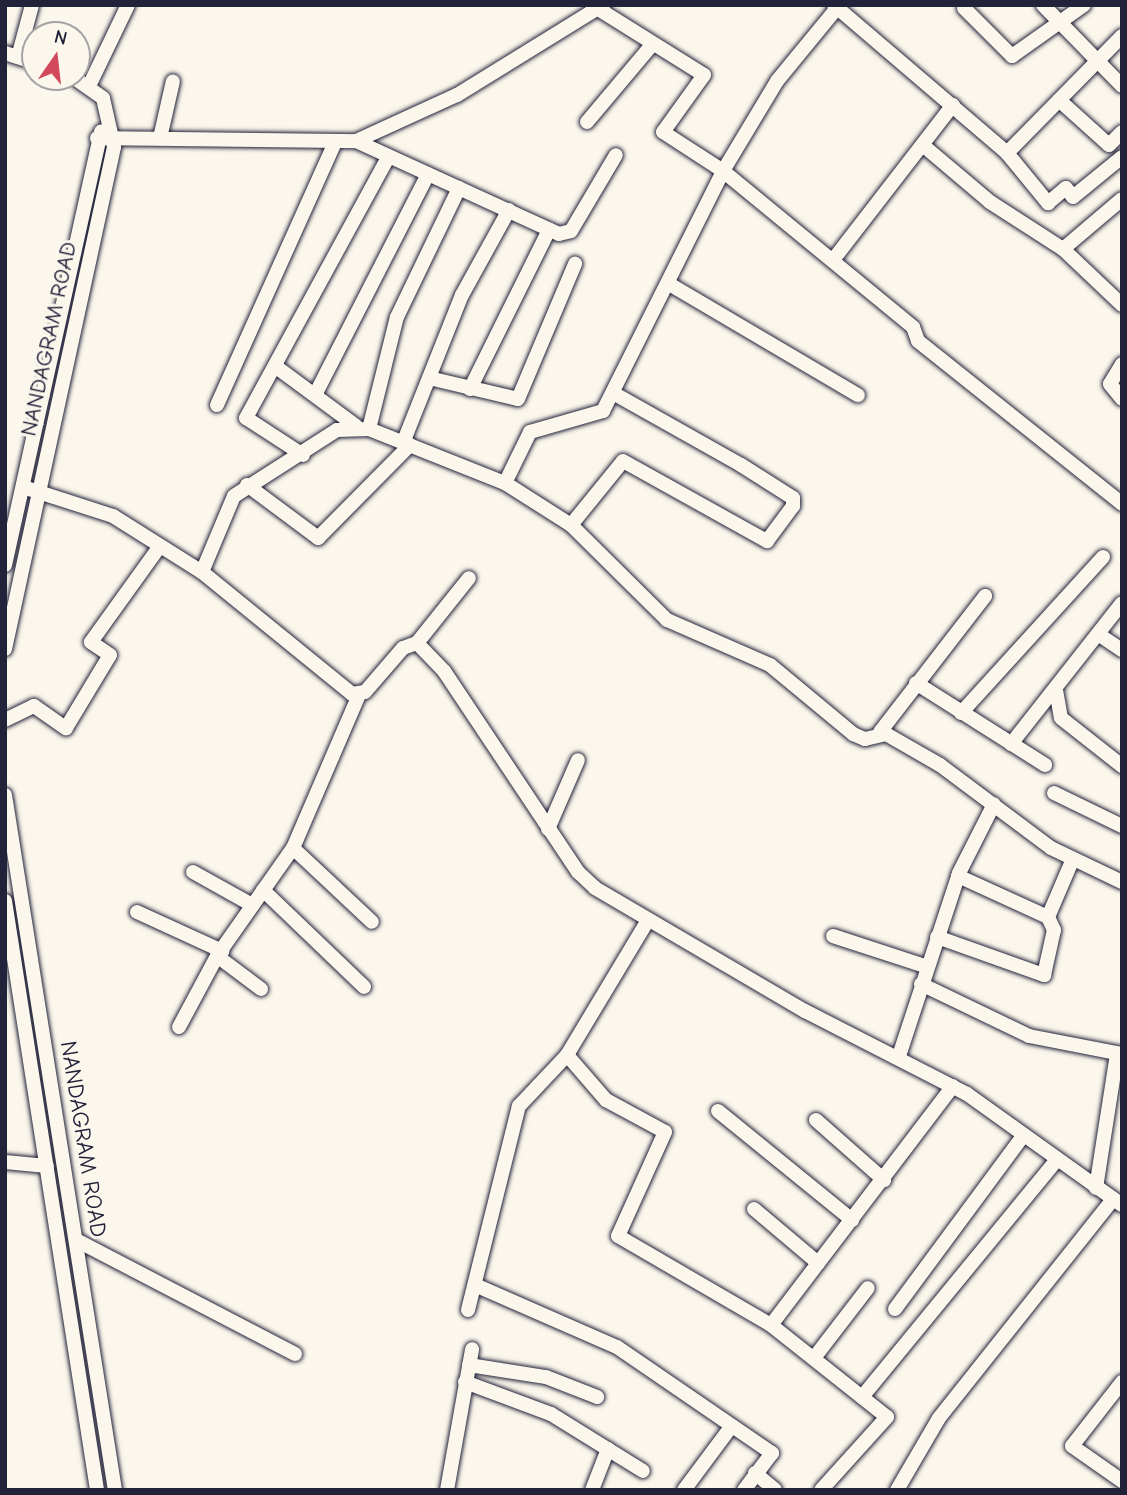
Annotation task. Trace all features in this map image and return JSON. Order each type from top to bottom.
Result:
[{"type":"street","points":[[12,55],[32,5]]},
{"type":"street","points":[[91,82],[128,5]]},
{"type":"street","points":[[1043,5],[1122,86]]},
{"type":"street","points":[[964,8],[1012,56],[1084,5]]},
{"type":"street","points":[[97,138],[335,143],[356,141],[457,94],[597,6],[651,46],[704,75],[663,132],[723,171],[913,327],[918,341],[1122,504]]},
{"type":"street","points":[[505,482],[530,432],[593,418],[615,394],[671,285],[723,171],[782,74],[836,7],[1007,153],[1048,203],[1066,188],[1073,197],[1122,157]]},
{"type":"street","points":[[1007,153],[1122,36]]},
{"type":"street","points":[[587,122],[651,46]]},
{"type":"street","points":[[160,138],[173,81]]},
{"type":"street","name":"NANDAGRAM ROAD","points":[[5,649],[114,139],[103,98],[91,88]]},
{"type":"street","points":[[1059,100],[1109,145],[1120,137]]},
{"type":"street","points":[[832,260],[895,174],[925,147],[953,105]]},
{"type":"street","name":"NANDAGRAM ROAD","points":[[5,565],[11,510],[23,487],[97,138],[111,120]]},
{"type":"street","points":[[356,141],[549,230],[571,231],[616,155]]},
{"type":"street","points":[[217,405],[335,143]]},
{"type":"street","points":[[925,147],[990,201],[1063,249],[1122,305]]},
{"type":"street","points":[[303,455],[246,418],[389,156]]},
{"type":"street","points":[[315,395],[428,174]]},
{"type":"street","points":[[363,428],[397,317],[458,188]]},
{"type":"street","points":[[1063,249],[1122,199]]},
{"type":"street","points":[[247,485],[318,538],[407,444],[429,378],[462,295],[509,210]]},
{"type":"street","points":[[470,389],[549,230]]},
{"type":"street","points":[[429,378],[518,399],[575,264]]},
{"type":"street","points":[[671,285],[858,395]]},
{"type":"street","points":[[58,315],[77,318]]},
{"type":"street","points":[[1122,364],[1110,384],[1122,399]]},
{"type":"street","points":[[275,366],[363,428],[505,482],[570,525],[667,620],[770,664],[861,739],[880,732],[985,596]]},
{"type":"street","points":[[570,525],[623,461],[767,541],[793,506],[793,498],[741,465],[615,394]]},
{"type":"street","points":[[202,572],[224,508],[247,485],[303,455],[337,430],[363,428]]},
{"type":"street","points":[[23,487],[113,516],[202,572],[318,671],[359,695]]},
{"type":"street","points":[[11,510],[34,515]]},
{"type":"street","points":[[5,719],[34,706],[66,728],[110,655],[91,642],[160,546]]},
{"type":"street","points":[[961,713],[1103,557]]},
{"type":"street","points":[[179,1027],[220,954],[293,848],[359,695],[404,648],[417,643],[469,578]]},
{"type":"street","points":[[1011,744],[1101,636],[1122,603]]},
{"type":"street","points":[[1101,636],[1122,650]]},
{"type":"street","points":[[417,643],[443,671],[548,829],[586,880],[648,920],[805,1012],[898,1056],[953,1086],[1055,1161],[1117,1202],[939,1418],[897,1490]]},
{"type":"street","points":[[916,683],[1045,765]]},
{"type":"street","points":[[1056,690],[1061,718],[1122,766]]},
{"type":"street","points":[[880,732],[994,804],[1072,861],[1122,882]]},
{"type":"street","points":[[548,829],[578,760]]},
{"type":"street","points":[[1054,793],[1122,825]]},
{"type":"street","name":"NANDAGRAM ROAD","points":[[5,795],[30,956],[47,1166],[97,1490]]},
{"type":"street","points":[[898,1056],[925,966],[958,876],[994,804]]},
{"type":"street","points":[[293,848],[372,922]]},
{"type":"street","points":[[1048,917],[1072,861]]},
{"type":"street","points":[[193,872],[252,905]]},
{"type":"street","points":[[937,937],[1044,975],[1054,930],[1048,917],[958,876]]},
{"type":"street","points":[[263,890],[364,987]]},
{"type":"street","name":"NANDAGRAM ROAD","points":[[5,901],[15,959],[41,1068],[76,1240],[115,1490]]},
{"type":"street","points":[[137,912],[220,954],[261,989]]},
{"type":"street","points":[[468,1310],[519,1106],[568,1055],[648,920]]},
{"type":"street","points":[[832,936],[925,966]]},
{"type":"street","points":[[15,959],[30,956]]},
{"type":"street","points":[[921,984],[1029,1036],[1119,1054],[1096,1188]]},
{"type":"street","points":[[568,1055],[606,1100],[665,1132],[618,1236],[771,1325],[887,1417],[821,1490]]},
{"type":"street","points":[[771,1325],[953,1086]]},
{"type":"street","points":[[718,1111],[852,1220]]},
{"type":"street","points":[[816,1120],[884,1180]]},
{"type":"street","points":[[895,1310],[1023,1136]]},
{"type":"street","points":[[862,1397],[1055,1161]]},
{"type":"street","points":[[5,1162],[47,1166]]},
{"type":"street","points":[[754,1209],[818,1263]]},
{"type":"street","points":[[76,1240],[295,1354]]},
{"type":"street","points":[[475,1285],[617,1347],[772,1453],[744,1490]]},
{"type":"street","points":[[814,1358],[868,1288]]},
{"type":"street","points":[[74,1347],[93,1344]]},
{"type":"street","points":[[447,1490],[472,1349]]},
{"type":"street","points":[[469,1365],[546,1377],[597,1398]]},
{"type":"street","points":[[465,1382],[538,1408],[643,1471]]},
{"type":"street","points":[[1122,1382],[1072,1446],[1122,1481]]},
{"type":"street","points":[[684,1490],[731,1427]]},
{"type":"street","points":[[592,1490],[608,1449]]},
{"type":"street","points":[[755,1473],[775,1490]]}]
